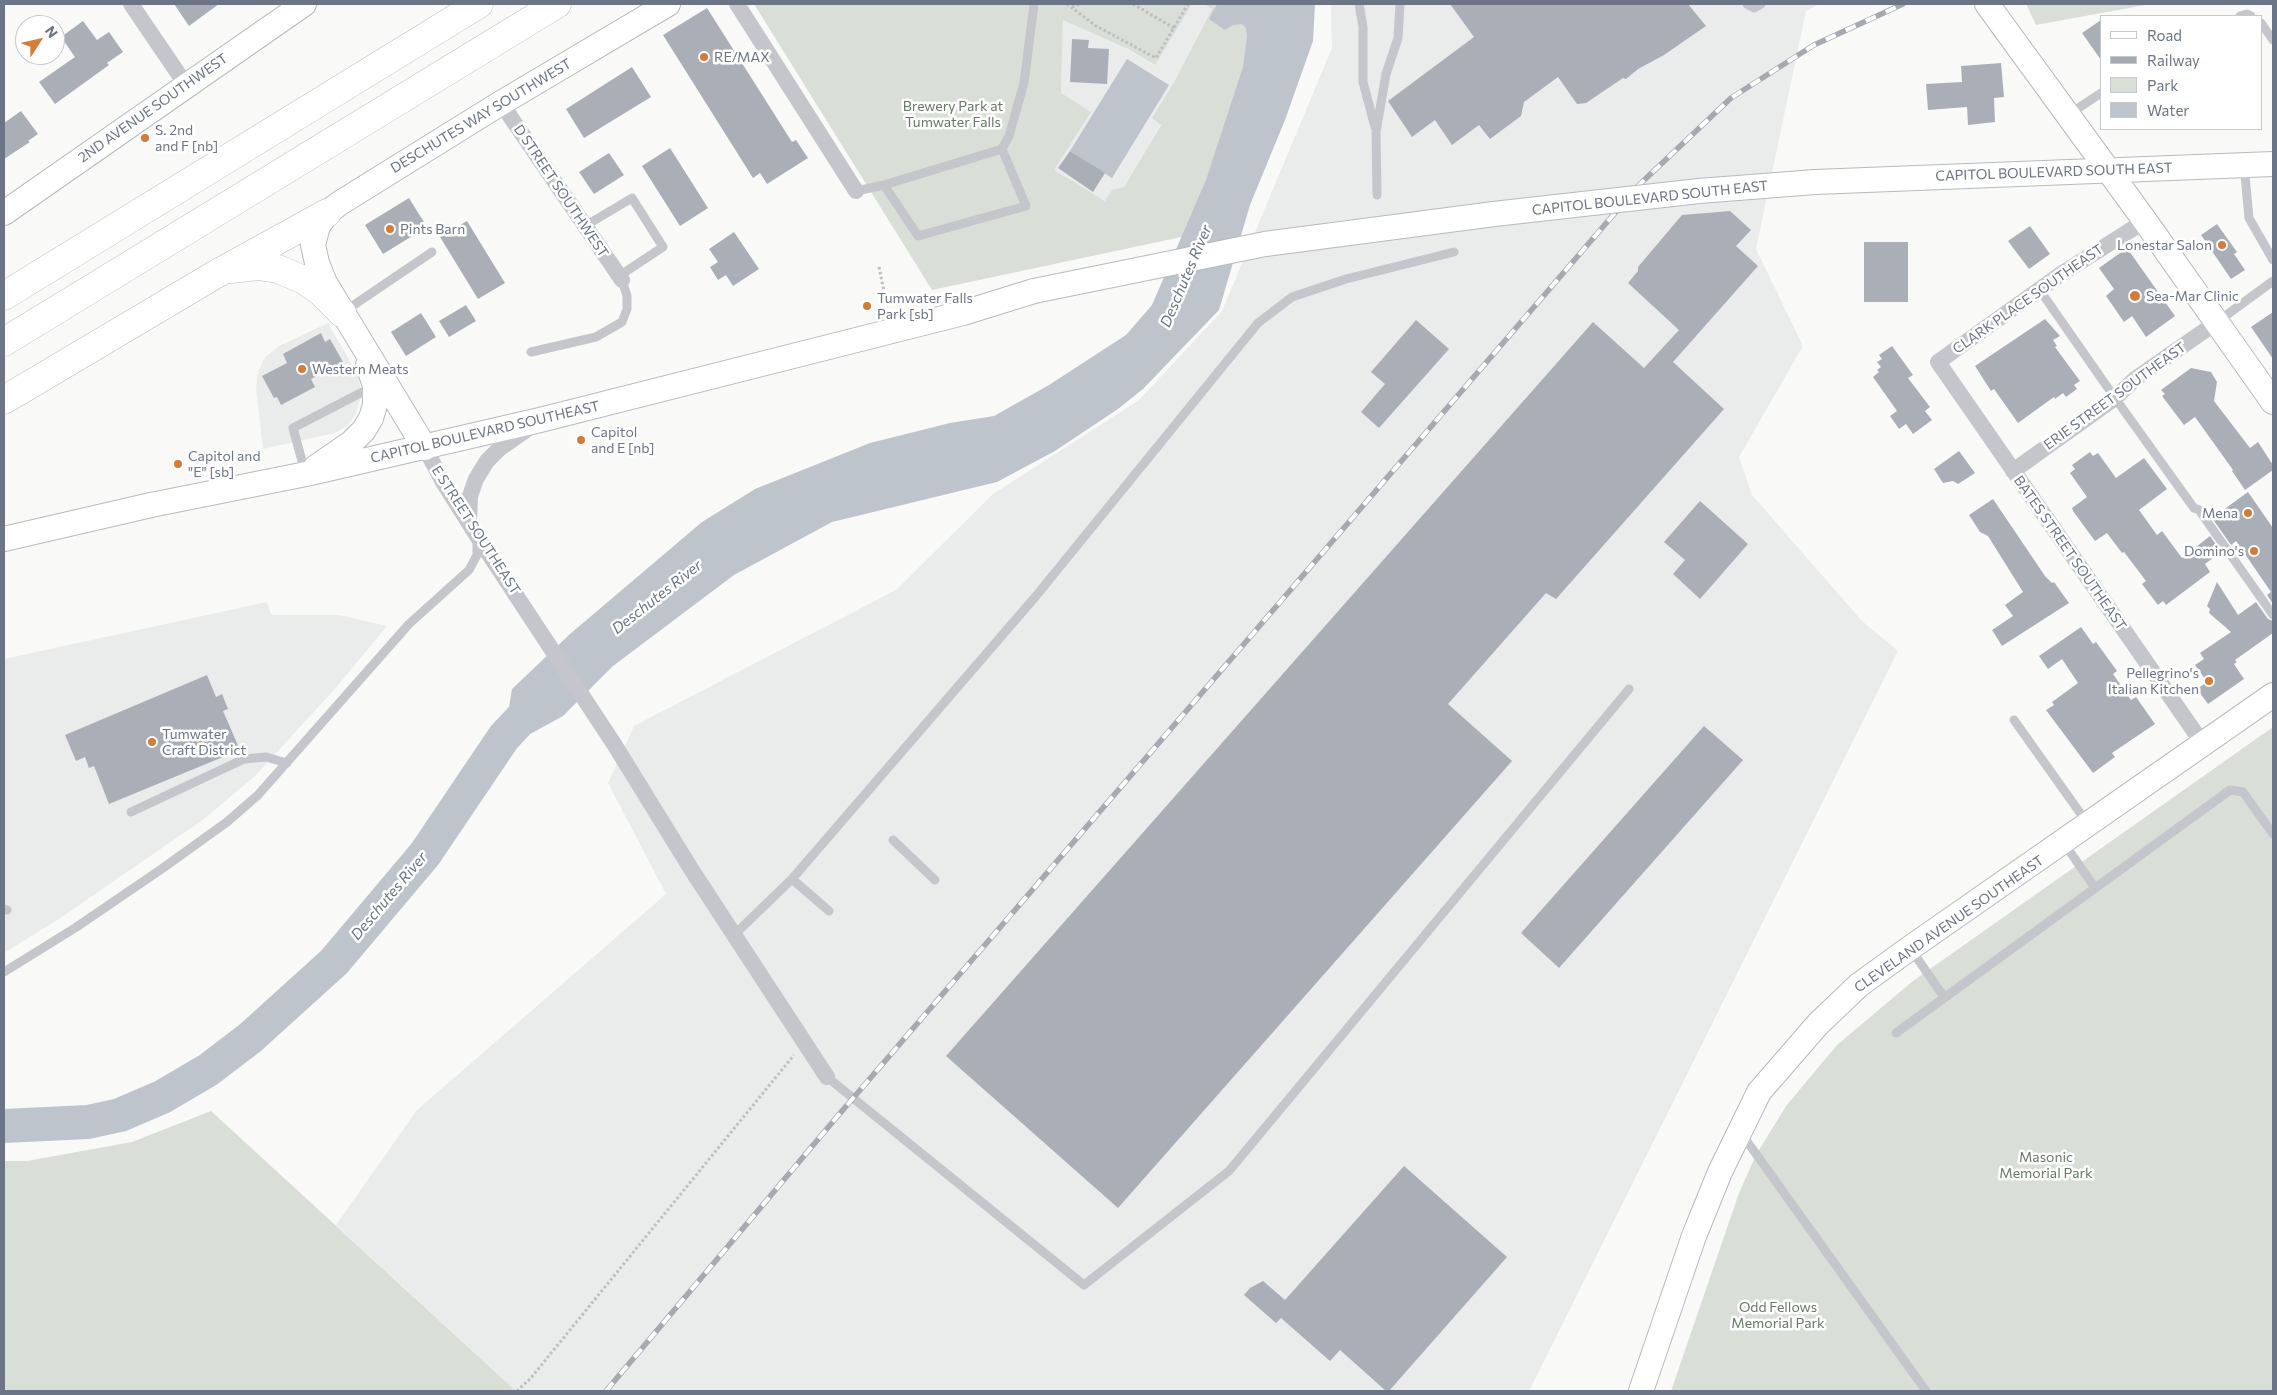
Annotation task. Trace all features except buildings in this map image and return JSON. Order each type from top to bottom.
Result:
[{"type":"highway","points":[[4,296],[479,4]]},
{"type":"highway","points":[[4,342],[557,4]]},
{"type":"highway","points":[[4,400],[218,273],[327,213]]},
{"type":"highway","points":[[218,273],[237,267],[258,266],[278,269],[304,280],[342,313]]},
{"type":"main road","name":"2ND AVENUE SOUTHWEST","points":[[4,213],[304,4]]},
{"type":"main road","name":"DESCHUTES WAY SOUTHWEST","points":[[342,313],[324,284],[316,263],[313,245],[318,226],[327,213],[340,203],[501,103],[668,4]]},
{"type":"main road","points":[[1987,4],[2145,221],[2273,402]]},
{"type":"main road","name":"CAPITOL BOULEVARD SOUTH EAST","points":[[963,313],[1034,291],[1265,244],[1514,212],[1699,191],[1815,182],[2273,164]]},
{"type":"main road","points":[[342,313],[425,448]]},
{"type":"main road","name":"CAPITOL BOULEVARD SOUTHEAST","points":[[4,539],[151,505],[425,448],[963,313]]},
{"type":"main road","points":[[306,474],[351,443],[364,430],[372,418],[376,405],[375,386],[361,342]]},
{"type":"main road","name":"CLEVELAND AVENUE SOUTHEAST","points":[[1641,1391],[1694,1236],[1740,1131],[1759,1092],[1818,1024],[1859,985],[1910,948],[2273,695]]},
{"type":"street","points":[[131,4],[186,85]]},
{"type":"street","points":[[737,4],[856,191]]},
{"type":"street","name":"D STREET SOUTHWEST","points":[[501,103],[620,278]]},
{"type":"street","name":"CLARK PLACE SOUTHEAST","points":[[1938,362],[2039,289],[2145,221]]},
{"type":"street","name":"ERIE STREET SOUTHEAST","points":[[2013,471],[2115,398],[2135,379],[2217,322]]},
{"type":"street","name":"BATES STREET SOUTHEAST","points":[[1938,362],[2203,744]]},
{"type":"street","points":[[473,529],[470,496],[476,479],[486,461],[499,449],[540,420]]},
{"type":"street","name":"E STREET SOUTHEAST","points":[[425,448],[443,482],[614,744],[734,935],[827,1078]]},
{"type":"lane","points":[[856,191],[884,185],[1002,149],[1012,128],[1024,83],[1034,4]]},
{"type":"lane","points":[[1359,4],[1363,27],[1364,82],[1376,132]]},
{"type":"lane","points":[[1377,195],[1376,132],[1386,74],[1398,38],[1400,4]]},
{"type":"lane","points":[[1747,4],[1754,8],[1761,4]]},
{"type":"lane","points":[[2262,24],[2273,40]]},
{"type":"lane","points":[[2068,115],[2100,94]]},
{"type":"lane","points":[[884,185],[918,236],[1026,206],[1002,149]]},
{"type":"lane","points":[[2244,165],[2249,218],[2273,260]]},
{"type":"lane","points":[[531,352],[596,337],[622,322],[627,309],[627,296],[620,278],[663,247],[632,198],[585,226]]},
{"type":"lane","points":[[342,313],[432,252]]},
{"type":"lane","points":[[734,935],[792,879],[1036,596],[1258,323],[1292,298],[1346,279],[1454,252]]},
{"type":"lane","points":[[2217,322],[2273,281]]},
{"type":"lane","points":[[2039,289],[2194,508],[2199,510],[2273,614]]},
{"type":"lane","points":[[306,474],[293,428],[375,386]]},
{"type":"lane","points":[[4,972],[75,928],[227,822],[258,795],[397,637],[469,570],[477,555],[473,529]]},
{"type":"lane","points":[[827,1078],[1084,1284],[1229,1171],[1630,689]]},
{"type":"lane","points":[[2014,720],[2089,825]]},
{"type":"lane","points":[[131,812],[244,759],[266,757],[287,763]]},
{"type":"lane","points":[[1896,1033],[2230,790],[2243,792],[2273,834]]},
{"type":"lane","points":[[892,840],[934,880]]},
{"type":"lane","points":[[2063,842],[2095,888]]},
{"type":"lane","points":[[792,879],[829,911]]},
{"type":"lane","points":[[1910,948],[1944,997]]},
{"type":"lane","points":[[1740,1131],[1926,1391]]},
{"type":"path","points":[[1067,4],[1096,26],[1156,58],[1188,4]]},
{"type":"path","points":[[1072,7],[1081,4]]},
{"type":"path","points":[[1133,4],[1174,28]]},
{"type":"path","points":[[880,268],[886,301]]},
{"type":"path","points":[[517,1391],[536,1372],[794,1055],[791,1022]]},
{"type":"shaded area","points":[[1192,4],[1204,4],[1212,9],[1173,84],[1152,118],[1161,124],[1124,187],[1105,201],[1053,170],[1091,112],[1061,94],[1063,19],[1128,49],[1154,65]]},
{"type":"shaded area","points":[[1331,4],[1820,4],[1806,11],[1756,249],[1803,346],[1739,457],[1752,495],[1862,621],[1898,651],[1529,1391],[516,1391],[336,1225],[417,1110],[666,894],[608,783],[634,726],[896,590],[993,494],[1139,400],[1222,311],[1332,48]]},
{"type":"shaded area","points":[[328,323],[359,377],[361,397],[356,414],[348,425],[335,433],[263,449],[256,389],[258,372],[265,357],[279,346]]},
{"type":"shaded area","name":"Tumwater Craft District","points":[[267,602],[271,614],[274,615],[340,615],[387,626],[334,690],[255,776],[204,819],[56,921],[4,953],[4,659]]},
{"type":"green space","name":"Brewery Park at Tumwater Falls","points":[[754,4],[1192,4],[1155,65],[1128,49],[1063,20],[1061,93],[1091,112],[1054,170],[1105,201],[1112,190],[1124,187],[1161,125],[1152,118],[1173,84],[1212,9],[1204,4],[1273,4],[1205,232],[932,290]]},
{"type":"green space","points":[[2026,4],[2151,4],[2036,25]]},
{"type":"green space","name":"Masonic Memorial Park","points":[[2273,727],[2273,1391],[1671,1391],[1739,1193],[1756,1155],[1786,1106],[1837,1045],[1913,981]]},
{"type":"green space","points":[[211,1111],[516,1391],[4,1391],[4,1161],[27,1161],[132,1142]]},
{"type":"water","points":[[1217,4],[1315,4],[1313,41],[1285,120],[1250,205],[1219,310],[1143,389],[1118,409],[1055,451],[997,482],[832,522],[734,575],[613,666],[563,716],[532,733],[504,737],[512,689],[570,634],[702,522],[755,489],[870,443],[950,423],[994,416],[1049,385],[1126,335],[1152,305],[1206,180],[1243,67],[1247,37],[1246,28],[1242,24],[1233,25],[1225,30],[1209,19]]},
{"type":"water","points":[[1127,59],[1169,85],[1112,178],[1070,151]]},
{"type":"waterway","name":"Deschutes River","points":[[4,1126],[88,1122],[120,1115],[162,1097],[208,1070],[250,1038],[334,962],[425,854],[504,737],[537,702]]},
{"type":"railway","points":[[606,1391],[836,1118],[1639,185],[1731,98],[1814,45],[1903,4]]},
{"type":"place","name":"RE/MAX","points":[[704,57]]},
{"type":"place","name":"S. 2nd and F [nb]","points":[[145,138]]},
{"type":"place","name":"Pints Barn","points":[[390,229]]},
{"type":"place","name":"Lonestar Salon","points":[[2222,245]]},
{"type":"place","name":"Sea-Mar Clinic","points":[[2135,296]]},
{"type":"place","name":"Tumwater Falls Park [sb]","points":[[867,306]]},
{"type":"place","name":"Western Meats","points":[[302,369]]},
{"type":"place","name":"Capitol and E [nb]","points":[[581,440]]},
{"type":"place","name":"Capitol and \"E\" [sb]","points":[[178,464]]},
{"type":"place","name":"Mena","points":[[2248,513]]},
{"type":"place","name":"Domino's","points":[[2254,551]]},
{"type":"place","name":"Pellegrino's Italian Kitchen","points":[[2209,681]]},
{"type":"place","name":"Tumwater Craft District","points":[[152,742]]},
{"type":"park label","name":"Odd Fellows Memorial Park","points":[[1778,1315]]}]
